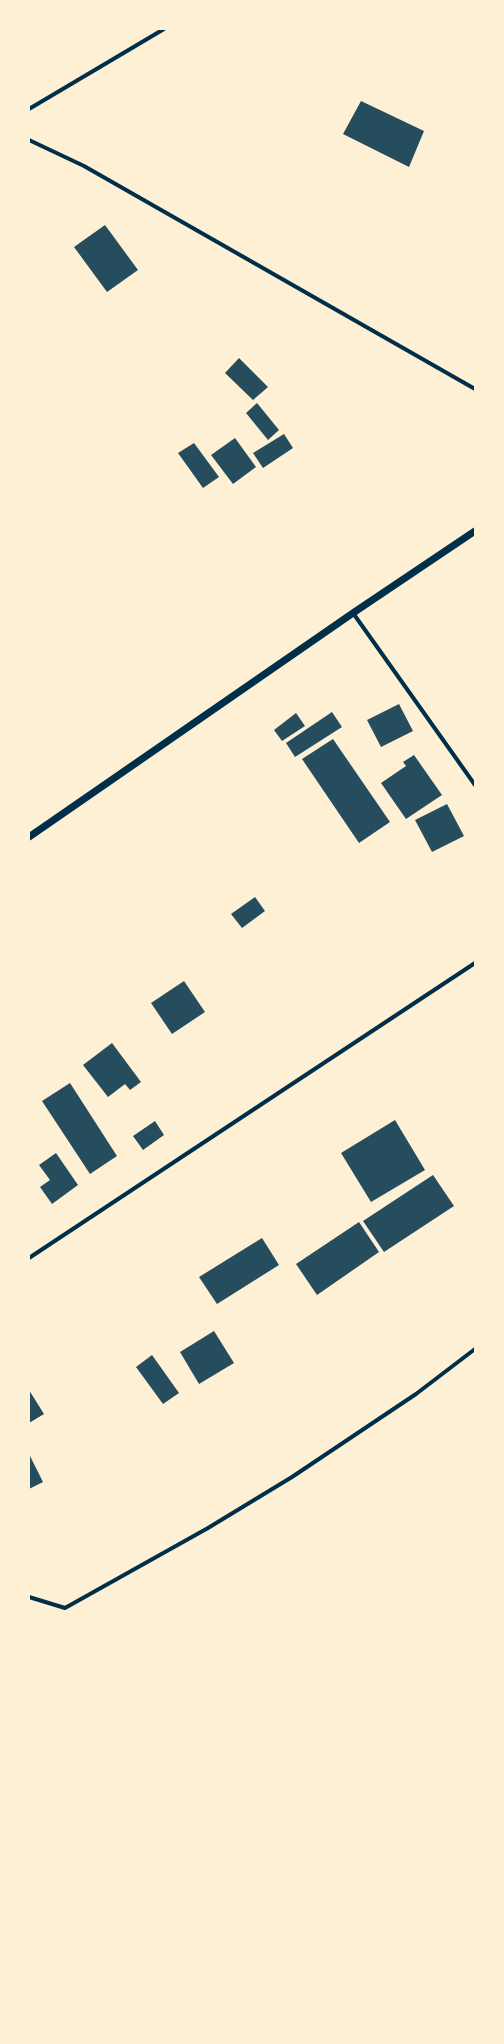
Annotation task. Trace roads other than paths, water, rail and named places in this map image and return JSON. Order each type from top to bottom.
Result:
[{"type":"street","points":[[29,109],[164,29]]},
{"type":"street","points":[[29,140],[91,170],[475,389]]},
{"type":"street","points":[[29,837],[353,613],[475,531]]},
{"type":"street","points":[[353,613],[475,785]]},
{"type":"street","points":[[29,1258],[475,963]]},
{"type":"street","points":[[29,1597],[65,1608],[208,1528],[292,1477],[416,1394],[475,1349]]}]
